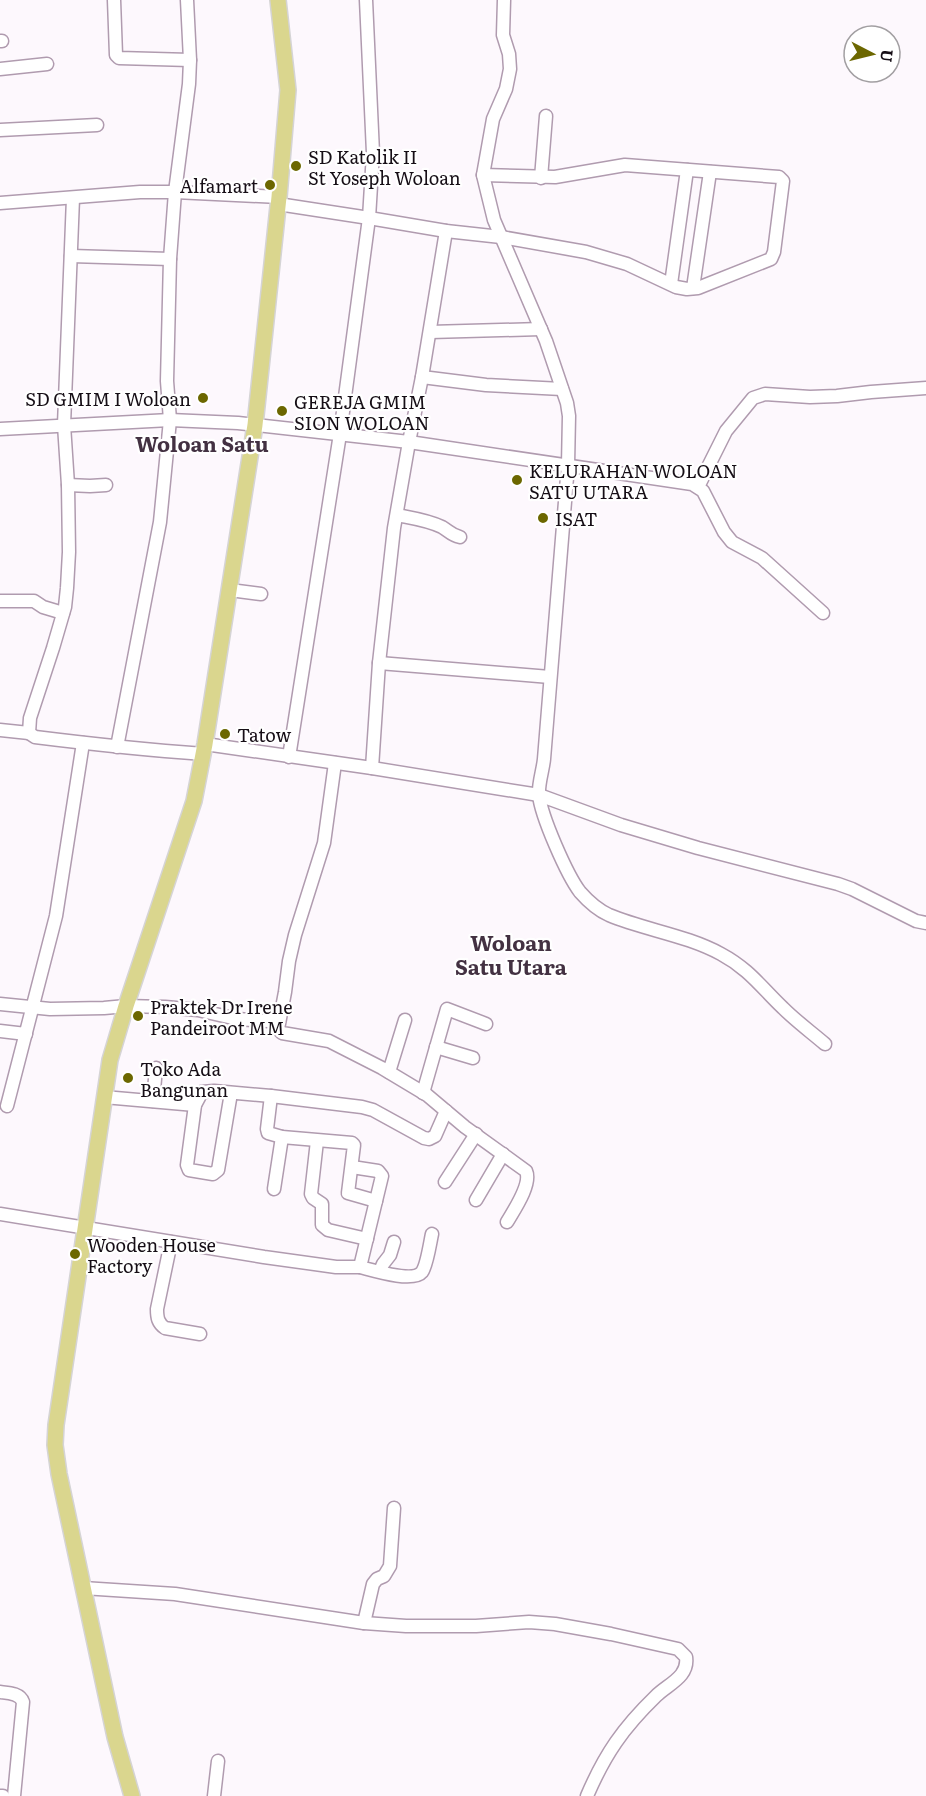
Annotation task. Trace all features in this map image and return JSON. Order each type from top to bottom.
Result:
[{"type":"main road","points":[[132,1796],[115,1737],[83,1588],[60,1474],[55,1435],[110,1060],[194,801],[205,749],[230,590],[255,425],[288,90],[278,0]]},
{"type":"street","points":[[114,0],[116,55],[119,58],[190,60]]},
{"type":"street","points":[[117,747],[160,522],[170,420],[167,381],[170,259],[190,60],[187,0]]},
{"type":"street","points":[[289,757],[340,434],[369,218],[373,153],[366,0]]},
{"type":"street","points":[[504,0],[503,35],[509,54],[510,69],[506,89],[493,118],[483,175],[489,207],[541,329],[567,403],[569,416],[568,465],[544,759],[539,795],[547,822],[568,870],[580,891],[592,903],[607,914],[719,952],[754,976],[783,1008],[825,1044]]},
{"type":"street","points":[[0,69],[47,64]]},
{"type":"street","points":[[541,178],[546,116]]},
{"type":"street","points":[[0,130],[97,125]]},
{"type":"street","points":[[0,203],[140,192],[175,192],[278,201],[446,231],[501,237],[586,252],[627,264],[681,288],[703,286],[771,259],[776,244],[783,179],[779,177],[625,165],[541,178],[483,175]]},
{"type":"street","points":[[671,284],[687,170]]},
{"type":"street","points":[[693,288],[710,172]]},
{"type":"street","points":[[29,733],[30,718],[63,613],[68,573],[68,484],[64,425],[73,198]]},
{"type":"street","points":[[372,768],[379,663],[397,515],[446,231]]},
{"type":"street","points":[[72,256],[170,259]]},
{"type":"street","points":[[430,332],[541,329]]},
{"type":"street","points":[[422,378],[486,385],[562,389]]},
{"type":"street","points":[[698,487],[726,431],[753,398],[765,394],[828,397],[926,388]]},
{"type":"street","points":[[0,429],[170,420],[255,425],[409,442],[693,484],[703,491],[724,532],[732,542],[762,558],[823,613]]},
{"type":"street","points":[[68,484],[106,485]]},
{"type":"street","points":[[397,515],[425,521],[460,537]]},
{"type":"street","points":[[230,590],[261,594]]},
{"type":"street","points":[[0,601],[34,601],[43,607],[63,613]]},
{"type":"street","points":[[379,663],[550,677]]},
{"type":"street","points":[[0,730],[29,733],[35,737],[117,747],[205,749],[289,757],[539,795],[621,825],[698,848],[838,884],[916,921],[926,923]]},
{"type":"street","points":[[7,1106],[56,916],[83,743]]},
{"type":"street","points":[[335,763],[324,843],[295,935],[278,1029],[282,1033],[329,1041],[389,1072],[423,1093],[526,1171],[529,1176],[527,1183],[507,1222]]},
{"type":"street","points":[[0,1004],[78,1009],[126,1006],[198,1010],[251,1020],[279,1020]]},
{"type":"street","points":[[423,1093],[447,1009],[486,1024]]},
{"type":"street","points":[[389,1072],[405,1020]]},
{"type":"street","points":[[0,1031],[27,1034]]},
{"type":"street","points":[[436,1047],[473,1058]]},
{"type":"street","points":[[153,1101],[156,1068]]},
{"type":"street","points":[[231,1093],[219,1170],[215,1173],[193,1172],[187,1169],[195,1105],[202,1092],[231,1093],[271,1096],[362,1107],[429,1139],[435,1136],[446,1111]]},
{"type":"street","points":[[271,1096],[267,1131],[282,1137],[347,1142],[354,1145],[349,1195],[376,1201]]},
{"type":"street","points":[[104,1097],[195,1105]]},
{"type":"street","points":[[445,1182],[476,1134]]},
{"type":"street","points":[[274,1189],[282,1137]]},
{"type":"street","points":[[317,1141],[311,1194],[322,1204],[322,1225],[328,1230],[367,1239]]},
{"type":"street","points":[[476,1200],[503,1154]]},
{"type":"street","points":[[351,1167],[378,1171],[382,1174],[360,1267]]},
{"type":"street","points":[[0,1214],[336,1267],[360,1267],[403,1276],[420,1274],[432,1234]]},
{"type":"street","points":[[171,1242],[157,1318],[165,1328],[200,1334]]},
{"type":"street","points":[[380,1271],[390,1256],[394,1242]]},
{"type":"street","points":[[364,1623],[373,1584],[384,1576],[390,1566],[394,1509]]},
{"type":"street","points":[[83,1588],[175,1594],[364,1623],[406,1626],[476,1626],[529,1622],[611,1634],[670,1646],[682,1653],[686,1657],[686,1669],[635,1716],[616,1739],[587,1796]]},
{"type":"street","points":[[0,1692],[20,1696],[23,1702],[14,1796]]},
{"type":"street","points":[[214,1796],[218,1761]]},
{"type":"place","name":"SD Katolik II St Yoseph Woloan","points":[[296,166]]},
{"type":"place","name":"Alfamart","points":[[270,185]]},
{"type":"place","name":"SD GMIM I Woloan","points":[[203,398]]},
{"type":"place","name":"GEREJA GMIM SION WOLOAN","points":[[282,411]]},
{"type":"place","name":"KELURAHAN WOLOAN SATU UTARA","points":[[517,480]]},
{"type":"place","name":"ISAT","points":[[543,518]]},
{"type":"place","name":"Tatow","points":[[225,734]]},
{"type":"place","name":"Praktek Dr Irene Pandeiroot MM","points":[[138,1016]]},
{"type":"place","name":"Toko Ada Bangunan","points":[[128,1078]]},
{"type":"place","name":"Wooden House Factory","points":[[75,1254]]},
{"type":"district","name":"Woloan Satu","points":[[202,442]]},
{"type":"district","name":"Woloan Satu Utara","points":[[511,953]]}]
